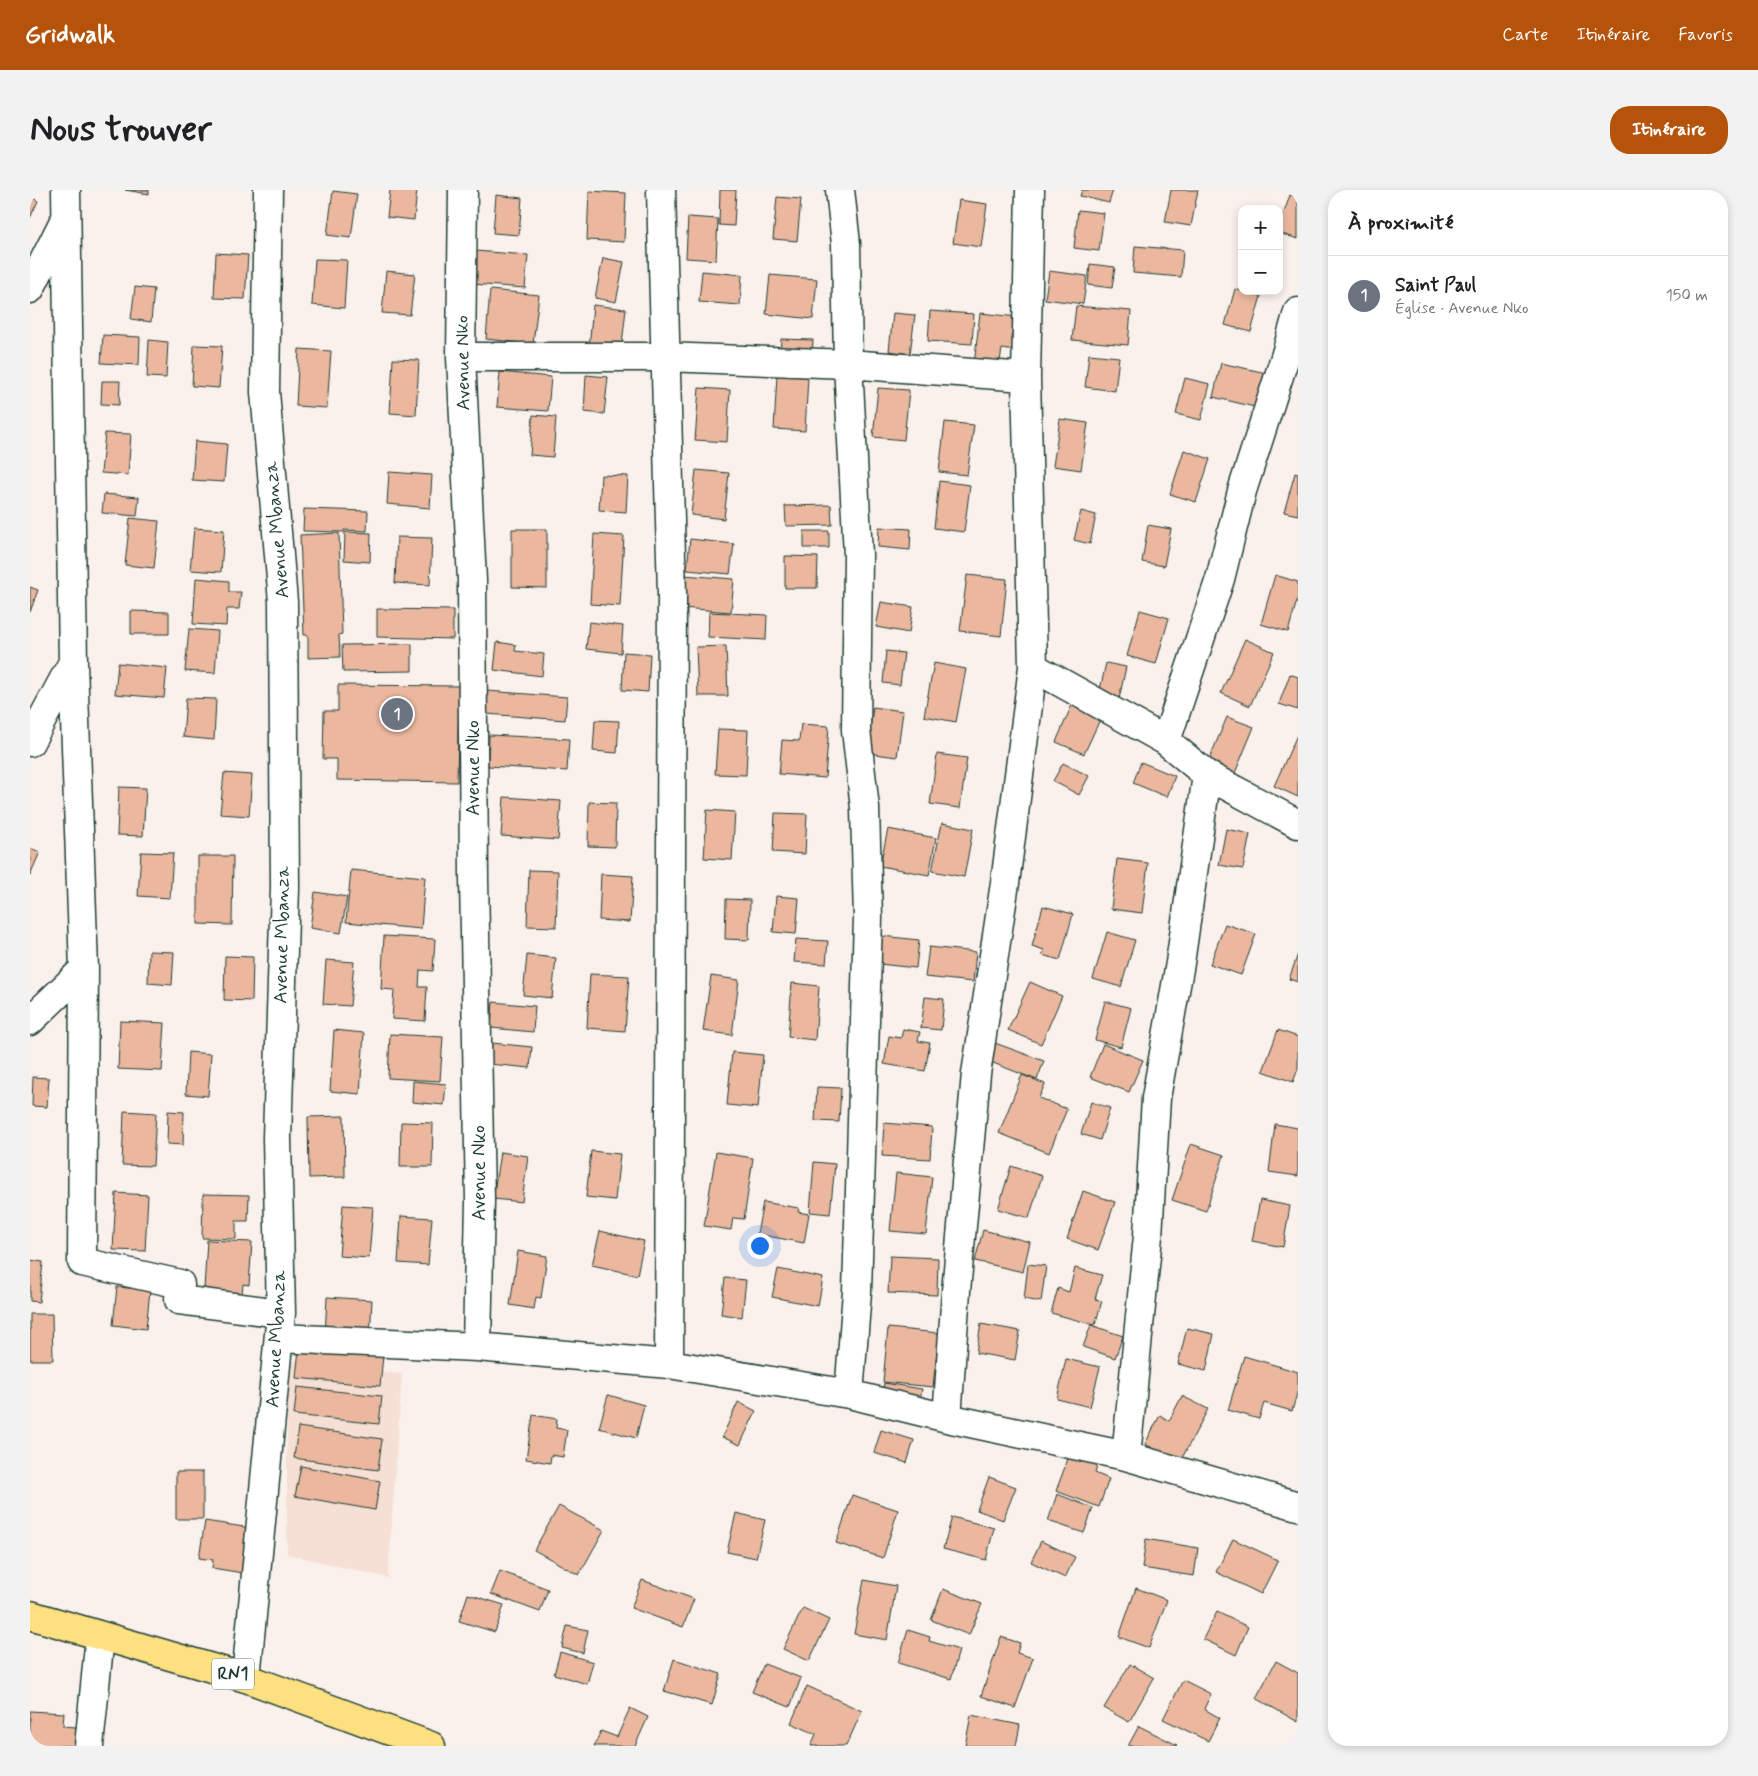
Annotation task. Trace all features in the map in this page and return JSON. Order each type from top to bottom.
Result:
[{"type":"highway","name":"RN1","points":[[30,1615],[246,1678],[431,1746]]},
{"type":"street","points":[[66,190],[72,664],[84,969],[82,1262],[180,1284],[179,1300],[280,1326],[476,1347],[668,1364],[849,1394],[947,1418],[1126,1456],[1298,1506]]},
{"type":"street","name":"Avenue Mbanza","points":[[246,1678],[280,1326],[276,1138],[284,888],[283,612],[266,392],[268,190]]},
{"type":"street","name":"Avenue Nko","points":[[463,190],[461,357],[472,581],[474,869],[480,1201],[476,1347]]},
{"type":"street","points":[[661,190],[672,594],[668,1364]]},
{"type":"street","points":[[840,190],[846,244],[848,364],[858,555],[856,730],[865,808],[868,918],[857,1292],[849,1394]]},
{"type":"street","points":[[947,1418],[956,1291],[976,1074],[1005,883],[1033,667],[1026,377],[1030,190]]},
{"type":"street","points":[[30,289],[65,219]]},
{"type":"street","points":[[1166,741],[1220,579],[1242,491],[1298,312]]},
{"type":"street","points":[[461,357],[665,357],[848,364],[1026,377]]},
{"type":"street","points":[[30,742],[72,664]]},
{"type":"street","points":[[1033,667],[1166,741],[1207,775],[1298,824]]},
{"type":"street","points":[[1126,1456],[1148,1236],[1156,1098],[1180,963],[1207,775]]},
{"type":"street","points":[[30,1021],[84,969]]},
{"type":"street","points":[[89,1746],[100,1636]]},
{"type":"shaded area","points":[[287,1360],[402,1374],[388,1578],[287,1554]]},
{"type":"building","points":[[125,190],[149,190],[149,194]]},
{"type":"building","points":[[390,190],[417,190],[414,220],[387,217]]},
{"type":"building","points":[[720,190],[736,190],[734,226],[719,225]]},
{"type":"building","points":[[1082,190],[1113,190],[1109,203],[1080,196]]},
{"type":"building","points":[[1171,190],[1198,190],[1191,226],[1165,222]]},
{"type":"building","points":[[333,191],[357,194],[351,238],[327,235]]},
{"type":"building","points":[[589,191],[626,193],[624,242],[587,240]]},
{"type":"building","points":[[496,195],[522,198],[519,235],[493,233]]},
{"type":"building","points":[[1290,195],[1298,197],[1298,239],[1283,234],[1283,215]]},
{"type":"building","points":[[30,197],[38,201],[30,218]]},
{"type":"building","points":[[777,197],[801,199],[797,241],[773,239]]},
{"type":"building","points":[[959,200],[987,204],[981,247],[953,243]]},
{"type":"building","points":[[1078,210],[1104,213],[1099,251],[1074,248]]},
{"type":"building","points":[[688,217],[718,219],[716,260],[686,258]]},
{"type":"building","points":[[1135,246],[1183,250],[1181,277],[1133,273]]},
{"type":"building","points":[[475,251],[528,255],[525,288],[472,284]]},
{"type":"building","points":[[216,253],[248,255],[245,299],[214,298]]},
{"type":"building","points":[[603,258],[624,262],[616,302],[595,298]]},
{"type":"building","points":[[315,259],[347,260],[344,308],[312,305]]},
{"type":"building","points":[[1090,264],[1115,267],[1112,288],[1088,285]]},
{"type":"building","points":[[386,271],[415,274],[410,315],[382,313]]},
{"type":"building","points":[[702,271],[742,275],[740,305],[699,302]]},
{"type":"building","points":[[1049,271],[1087,276],[1083,304],[1045,299]]},
{"type":"building","points":[[770,275],[817,279],[813,319],[766,314]]},
{"type":"building","points":[[135,287],[154,289],[151,322],[131,319]]},
{"type":"building","points":[[1235,289],[1238,290],[1238,295],[1261,296],[1251,332],[1225,325]]},
{"type":"building","points":[[490,290],[539,295],[533,344],[486,339]]},
{"type":"building","points":[[593,305],[626,309],[621,353],[589,349]]},
{"type":"building","points":[[1076,306],[1131,311],[1128,345],[1072,340]]},
{"type":"building","points":[[930,311],[974,314],[972,344],[928,341]]},
{"type":"building","points":[[893,313],[915,315],[910,354],[889,351]]},
{"type":"building","points":[[980,313],[1018,317],[1015,351],[1002,349],[999,367],[974,365]]},
{"type":"building","points":[[103,335],[140,337],[139,365],[101,363]]},
{"type":"building","points":[[781,339],[813,340],[812,359],[780,358]]},
{"type":"building","points":[[149,340],[168,342],[166,378],[147,377]]},
{"type":"building","points":[[194,345],[222,346],[219,388],[192,386]]},
{"type":"building","points":[[299,349],[331,351],[327,408],[296,406]]},
{"type":"building","points":[[1089,354],[1119,357],[1115,391],[1085,387]]},
{"type":"building","points":[[393,359],[419,360],[416,415],[390,413]]},
{"type":"building","points":[[1221,363],[1271,374],[1263,409],[1213,397]]},
{"type":"building","points":[[500,372],[551,377],[548,411],[497,407]]},
{"type":"building","points":[[586,375],[608,377],[604,414],[584,412]]},
{"type":"building","points":[[777,375],[808,377],[805,431],[774,429]]},
{"type":"building","points":[[1185,378],[1210,384],[1201,420],[1176,414]]},
{"type":"building","points":[[102,381],[120,381],[119,405],[101,404]]},
{"type":"building","points":[[699,388],[730,390],[727,442],[695,440]]},
{"type":"building","points":[[878,388],[909,390],[904,440],[873,437]]},
{"type":"building","points":[[533,415],[556,417],[553,457],[530,455]]},
{"type":"building","points":[[1060,419],[1088,423],[1081,470],[1053,466]]},
{"type":"building","points":[[945,422],[974,425],[967,475],[939,472]]},
{"type":"building","points":[[105,433],[131,434],[128,475],[101,473]]},
{"type":"building","points":[[195,441],[227,444],[224,482],[192,480]]},
{"type":"building","points":[[1184,450],[1210,459],[1196,502],[1170,494]]},
{"type":"building","points":[[696,470],[729,473],[724,519],[691,515]]},
{"type":"building","points":[[389,472],[432,475],[430,508],[387,504]]},
{"type":"building","points":[[1295,473],[1298,474],[1298,515],[1284,512]]},
{"type":"building","points":[[601,475],[628,476],[626,512],[599,510]]},
{"type":"building","points":[[939,481],[970,485],[964,532],[934,528]]},
{"type":"building","points":[[104,494],[139,497],[137,516],[102,513]]},
{"type":"building","points":[[831,505],[832,525],[786,526],[785,506]]},
{"type":"building","points":[[304,509],[368,511],[367,531],[303,531]]},
{"type":"building","points":[[1081,511],[1096,515],[1090,544],[1074,540]]},
{"type":"building","points":[[130,518],[159,521],[154,568],[125,565]]},
{"type":"building","points":[[1148,525],[1171,529],[1164,566],[1142,562]]},
{"type":"building","points":[[879,527],[911,529],[910,550],[878,547]]},
{"type":"building","points":[[194,528],[224,530],[221,572],[190,570]]},
{"type":"building","points":[[512,529],[547,529],[547,588],[512,587]]},
{"type":"building","points":[[804,531],[829,531],[829,548],[804,548]]},
{"type":"building","points":[[345,532],[371,533],[370,562],[344,560]]},
{"type":"building","points":[[339,533],[342,634],[339,635],[340,657],[308,658],[308,635],[304,635],[300,535]]},
{"type":"building","points":[[594,534],[624,536],[620,606],[590,604]]},
{"type":"building","points":[[397,537],[432,538],[430,585],[395,583]]},
{"type":"building","points":[[690,539],[734,544],[730,574],[687,570]]},
{"type":"building","points":[[785,556],[818,557],[817,588],[785,588]]},
{"type":"building","points":[[684,575],[734,579],[731,612],[681,608]]},
{"type":"building","points":[[967,575],[1007,579],[1001,636],[960,631]]},
{"type":"building","points":[[1275,575],[1298,582],[1298,597],[1288,632],[1261,624]]},
{"type":"building","points":[[196,578],[229,581],[229,592],[241,592],[239,609],[227,609],[226,626],[193,624]]},
{"type":"building","points":[[30,587],[38,590],[30,612]]},
{"type":"building","points":[[881,602],[913,607],[909,633],[876,627]]},
{"type":"building","points":[[377,609],[453,610],[453,639],[377,637]]},
{"type":"building","points":[[1140,610],[1169,618],[1156,664],[1127,656]]},
{"type":"building","points":[[131,611],[169,612],[169,634],[131,634]]},
{"type":"building","points":[[709,612],[767,615],[766,640],[708,637]]},
{"type":"building","points":[[589,622],[623,626],[621,653],[586,649]]},
{"type":"building","points":[[189,629],[218,631],[215,673],[185,671]]},
{"type":"building","points":[[1245,639],[1274,652],[1250,706],[1221,693]]},
{"type":"building","points":[[497,642],[516,645],[515,651],[544,654],[542,676],[494,670]]},
{"type":"building","points":[[412,644],[412,671],[343,672],[342,645]]},
{"type":"building","points":[[726,646],[728,696],[698,696],[696,647]]},
{"type":"building","points":[[886,651],[904,653],[900,685],[883,683]]},
{"type":"building","points":[[624,652],[650,654],[648,692],[622,690]]},
{"type":"building","points":[[118,663],[167,668],[164,698],[115,694]]},
{"type":"building","points":[[934,663],[966,669],[956,722],[924,716]]},
{"type":"building","points":[[1106,663],[1126,667],[1119,699],[1099,694]]},
{"type":"building","points":[[1290,674],[1298,677],[1298,710],[1279,704]]},
{"type":"building","points":[[338,685],[459,686],[457,782],[337,780],[337,759],[323,759],[324,711],[338,711]]},
{"type":"building","points":[[487,691],[567,697],[565,720],[486,714]]},
{"type":"building","points":[[186,698],[216,699],[214,740],[183,737]]},
{"type":"building","points":[[1074,700],[1103,713],[1084,754],[1056,742]]},
{"type":"building","points":[[873,707],[903,711],[897,757],[867,753]]},
{"type":"building","points":[[1227,717],[1254,727],[1235,773],[1208,762]]},
{"type":"building","points":[[595,720],[619,721],[617,753],[593,751]]},
{"type":"building","points":[[801,724],[829,726],[825,778],[779,774],[782,740],[799,741]]},
{"type":"building","points":[[718,729],[748,730],[746,775],[715,774]]},
{"type":"building","points":[[489,735],[569,739],[567,771],[488,766]]},
{"type":"building","points":[[1298,736],[1298,797],[1274,786]]},
{"type":"building","points":[[937,754],[967,758],[960,808],[930,804]]},
{"type":"building","points":[[1141,762],[1175,776],[1167,797],[1133,783]]},
{"type":"building","points":[[1063,763],[1089,776],[1079,795],[1053,781]]},
{"type":"building","points":[[224,773],[252,775],[249,816],[220,814]]},
{"type":"building","points":[[119,787],[146,788],[143,836],[117,835]]},
{"type":"building","points":[[504,797],[561,801],[558,840],[501,836]]},
{"type":"building","points":[[589,802],[616,803],[615,847],[588,846]]},
{"type":"building","points":[[707,810],[735,812],[732,860],[704,858]]},
{"type":"building","points":[[775,813],[807,814],[805,854],[773,852]]},
{"type":"building","points":[[942,823],[973,829],[964,877],[932,871]]},
{"type":"building","points":[[888,829],[936,838],[929,875],[880,866]]},
{"type":"building","points":[[1226,829],[1250,834],[1243,869],[1219,865]]},
{"type":"building","points":[[30,848],[40,852],[30,875]]},
{"type":"building","points":[[141,852],[173,853],[170,898],[138,896]]},
{"type":"building","points":[[198,856],[233,856],[232,925],[198,924]]},
{"type":"building","points":[[1117,859],[1148,863],[1142,913],[1111,909]]},
{"type":"building","points":[[351,870],[425,877],[421,929],[346,922]]},
{"type":"building","points":[[529,870],[558,871],[556,927],[527,926]]},
{"type":"building","points":[[601,874],[633,876],[630,922],[599,920]]},
{"type":"building","points":[[315,892],[347,897],[341,933],[310,928]]},
{"type":"building","points":[[776,896],[799,898],[796,934],[773,932]]},
{"type":"building","points":[[726,899],[750,900],[749,940],[725,939]]},
{"type":"building","points":[[1043,906],[1073,914],[1060,960],[1042,955],[1044,950],[1032,946]]},
{"type":"building","points":[[1225,924],[1256,934],[1241,975],[1210,964]]},
{"type":"building","points":[[1107,932],[1135,940],[1121,987],[1093,979]]},
{"type":"building","points":[[384,936],[435,939],[433,971],[420,970],[419,987],[427,987],[425,1021],[392,1019],[394,990],[381,989]]},
{"type":"building","points":[[882,936],[919,940],[916,968],[879,964]]},
{"type":"building","points":[[796,939],[828,941],[826,964],[794,962]]},
{"type":"building","points":[[929,947],[976,952],[973,982],[925,977]]},
{"type":"building","points":[[149,951],[174,952],[172,985],[148,983]]},
{"type":"building","points":[[1298,954],[1298,982],[1289,979]]},
{"type":"building","points":[[527,955],[556,958],[552,998],[523,995]]},
{"type":"building","points":[[225,956],[253,957],[252,1001],[224,1000]]},
{"type":"building","points":[[326,960],[354,962],[350,1006],[323,1004]]},
{"type":"building","points":[[590,974],[629,976],[625,1031],[587,1028]]},
{"type":"building","points":[[711,976],[739,980],[732,1035],[703,1031]]},
{"type":"building","points":[[1030,982],[1062,996],[1041,1044],[1008,1030]]},
{"type":"building","points":[[792,983],[819,986],[815,1040],[788,1037]]},
{"type":"building","points":[[925,997],[944,999],[941,1030],[921,1028]]},
{"type":"building","points":[[1105,1001],[1131,1008],[1121,1047],[1095,1040]]},
{"type":"building","points":[[493,1002],[535,1006],[533,1032],[491,1028]]},
{"type":"building","points":[[120,1021],[165,1023],[162,1071],[118,1069]]},
{"type":"building","points":[[903,1029],[920,1032],[918,1041],[930,1043],[925,1071],[884,1064],[889,1036],[901,1038]]},
{"type":"building","points":[[334,1030],[364,1033],[360,1094],[330,1091]]},
{"type":"building","points":[[1278,1030],[1298,1037],[1298,1069],[1293,1082],[1263,1071]]},
{"type":"building","points":[[390,1034],[443,1037],[440,1081],[388,1078]]},
{"type":"building","points":[[492,1043],[532,1047],[530,1068],[489,1064]]},
{"type":"building","points":[[995,1043],[1044,1061],[1037,1080],[988,1061]]},
{"type":"building","points":[[1103,1044],[1143,1060],[1129,1092],[1090,1077]]},
{"type":"building","points":[[188,1052],[211,1054],[208,1096],[186,1094]]},
{"type":"building","points":[[732,1052],[763,1055],[758,1108],[727,1105]]},
{"type":"building","points":[[1022,1075],[1045,1084],[1039,1098],[1067,1109],[1049,1153],[999,1133]]},
{"type":"building","points":[[33,1077],[49,1078],[47,1107],[32,1106]]},
{"type":"building","points":[[413,1081],[446,1084],[444,1105],[412,1102]]},
{"type":"building","points":[[817,1087],[841,1088],[839,1122],[815,1121]]},
{"type":"building","points":[[1091,1102],[1110,1108],[1100,1140],[1081,1134]]},
{"type":"building","points":[[124,1111],[156,1113],[153,1166],[122,1165]]},
{"type":"building","points":[[168,1111],[184,1112],[183,1145],[167,1144]]},
{"type":"building","points":[[344,1116],[345,1177],[309,1178],[308,1117]]},
{"type":"building","points":[[401,1122],[433,1123],[432,1167],[400,1167]]},
{"type":"building","points":[[884,1123],[932,1127],[930,1159],[882,1156]]},
{"type":"building","points":[[1275,1124],[1298,1128],[1298,1176],[1269,1172]]},
{"type":"building","points":[[1191,1144],[1224,1155],[1206,1211],[1172,1200]]},
{"type":"building","points":[[591,1151],[620,1154],[615,1200],[586,1197]]},
{"type":"building","points":[[500,1152],[528,1156],[522,1202],[493,1199]]},
{"type":"building","points":[[716,1152],[753,1158],[744,1219],[733,1218],[731,1230],[704,1226]]},
{"type":"building","points":[[814,1162],[835,1164],[830,1214],[810,1212]]},
{"type":"building","points":[[1011,1166],[1042,1176],[1029,1218],[998,1209]]},
{"type":"building","points":[[896,1173],[932,1177],[926,1234],[890,1231]]},
{"type":"building","points":[[1083,1191],[1115,1202],[1098,1250],[1067,1239]]},
{"type":"building","points":[[116,1193],[148,1195],[145,1251],[113,1250]]},
{"type":"building","points":[[203,1194],[249,1195],[248,1221],[236,1221],[236,1239],[202,1238]]},
{"type":"building","points":[[1260,1200],[1290,1206],[1283,1247],[1252,1241]]},
{"type":"building","points":[[763,1202],[799,1208],[798,1212],[809,1214],[804,1243],[757,1234]]},
{"type":"building","points":[[343,1205],[373,1207],[369,1258],[339,1256]]},
{"type":"building","points":[[401,1216],[432,1218],[428,1265],[398,1263]]},
{"type":"building","points":[[983,1230],[1030,1242],[1023,1272],[975,1261]]},
{"type":"building","points":[[600,1231],[644,1241],[637,1275],[592,1265]]},
{"type":"building","points":[[207,1240],[252,1242],[249,1285],[243,1284],[241,1304],[210,1302],[211,1290],[204,1289]]},
{"type":"building","points":[[518,1251],[547,1256],[541,1298],[536,1297],[534,1309],[510,1305]]},
{"type":"building","points":[[890,1256],[938,1258],[937,1295],[888,1293]]},
{"type":"building","points":[[30,1260],[43,1262],[39,1302],[30,1301]]},
{"type":"building","points":[[1028,1264],[1046,1266],[1041,1302],[1024,1299]]},
{"type":"building","points":[[1075,1268],[1102,1275],[1095,1299],[1102,1301],[1095,1325],[1051,1313],[1058,1288],[1069,1292]]},
{"type":"building","points":[[778,1269],[823,1278],[818,1306],[772,1297]]},
{"type":"building","points":[[725,1278],[746,1280],[742,1317],[721,1314]]},
{"type":"building","points":[[117,1287],[150,1290],[146,1329],[113,1325]]},
{"type":"building","points":[[327,1297],[372,1300],[370,1338],[325,1336]]},
{"type":"building","points":[[30,1314],[52,1314],[53,1360],[30,1360]]},
{"type":"building","points":[[981,1324],[1020,1331],[1015,1360],[976,1353]]},
{"type":"building","points":[[1091,1325],[1123,1336],[1115,1358],[1083,1347]]},
{"type":"building","points":[[888,1328],[939,1333],[933,1387],[883,1382]]},
{"type":"building","points":[[1187,1328],[1214,1334],[1206,1371],[1178,1364]]},
{"type":"building","points":[[299,1349],[383,1356],[380,1386],[296,1378]]},
{"type":"building","points":[[1244,1356],[1298,1372],[1298,1390],[1292,1411],[1264,1403],[1259,1419],[1228,1410]]},
{"type":"building","points":[[1066,1359],[1100,1367],[1090,1407],[1057,1399]]},
{"type":"building","points":[[884,1383],[922,1389],[919,1406],[881,1400]]},
{"type":"building","points":[[297,1387],[382,1396],[379,1424],[294,1415]]},
{"type":"building","points":[[608,1395],[644,1405],[636,1438],[599,1428]]},
{"type":"building","points":[[1182,1396],[1208,1409],[1180,1462],[1145,1444],[1160,1415],[1169,1421]]},
{"type":"building","points":[[738,1402],[756,1411],[740,1445],[722,1437]]},
{"type":"building","points":[[533,1415],[557,1419],[556,1428],[567,1430],[563,1457],[551,1455],[550,1463],[526,1459]]},
{"type":"building","points":[[298,1427],[382,1439],[378,1470],[294,1458]]},
{"type":"building","points":[[881,1430],[914,1440],[907,1463],[874,1453]]},
{"type":"building","points":[[1072,1448],[1100,1458],[1095,1473],[1109,1479],[1099,1507],[1056,1491]]},
{"type":"building","points":[[301,1466],[380,1481],[375,1510],[295,1496]]},
{"type":"building","points":[[176,1472],[203,1472],[203,1519],[176,1519]]},
{"type":"building","points":[[989,1477],[1016,1487],[1003,1520],[977,1510]]},
{"type":"building","points":[[1057,1494],[1093,1508],[1084,1533],[1048,1521]]},
{"type":"building","points":[[852,1495],[898,1510],[883,1558],[836,1543]]},
{"type":"building","points":[[559,1506],[604,1530],[579,1575],[534,1550]]},
{"type":"building","points":[[736,1513],[765,1520],[756,1558],[727,1552]]},
{"type":"building","points":[[952,1517],[994,1528],[986,1560],[943,1549]]},
{"type":"building","points":[[205,1521],[257,1529],[249,1574],[212,1568],[213,1560],[199,1558]]},
{"type":"building","points":[[1146,1539],[1198,1548],[1194,1576],[1142,1568]]},
{"type":"building","points":[[1233,1539],[1278,1560],[1261,1594],[1216,1572]]},
{"type":"building","points":[[1041,1541],[1075,1557],[1065,1578],[1031,1562]]},
{"type":"building","points":[[500,1571],[548,1589],[540,1612],[491,1594]]},
{"type":"building","points":[[642,1580],[694,1599],[683,1627],[631,1608]]},
{"type":"building","points":[[864,1580],[896,1586],[887,1640],[854,1634]]},
{"type":"building","points":[[1136,1588],[1167,1600],[1149,1648],[1119,1637]]},
{"type":"building","points":[[943,1589],[982,1604],[969,1635],[931,1620]]},
{"type":"building","points":[[468,1594],[504,1605],[495,1632],[459,1621]]},
{"type":"building","points":[[803,1608],[829,1620],[809,1661],[783,1649]]},
{"type":"building","points":[[1217,1612],[1248,1627],[1236,1655],[1203,1639]]},
{"type":"building","points":[[567,1626],[588,1630],[583,1653],[562,1648]]},
{"type":"building","points":[[908,1630],[930,1637],[929,1641],[959,1650],[951,1679],[898,1663]]},
{"type":"building","points":[[1001,1637],[1020,1643],[1017,1653],[1033,1658],[1015,1708],[981,1696]]},
{"type":"building","points":[[560,1652],[593,1662],[587,1684],[554,1674]]},
{"type":"building","points":[[674,1659],[721,1674],[712,1705],[664,1691]]},
{"type":"building","points":[[1276,1661],[1298,1673],[1298,1722],[1256,1698]]},
{"type":"building","points":[[764,1664],[801,1678],[790,1707],[752,1692]]},
{"type":"building","points":[[1130,1664],[1154,1678],[1129,1722],[1104,1708]]},
{"type":"building","points":[[1183,1680],[1211,1694],[1204,1709],[1220,1718],[1208,1741],[1163,1719]]},
{"type":"building","points":[[807,1686],[862,1711],[846,1746],[811,1746],[816,1734],[791,1723]]},
{"type":"building","points":[[630,1708],[648,1717],[635,1746],[594,1746],[601,1731],[617,1737]]},
{"type":"building","points":[[30,1711],[64,1713],[63,1726],[76,1727],[75,1746],[30,1746]]},
{"type":"building","points":[[971,1715],[1020,1725],[1016,1746],[965,1746]]},
{"type":"building","points":[[1139,1726],[1177,1745],[1128,1746]]},
{"type":"place","name":"Saint Paul","points":[[397,714]]}]
